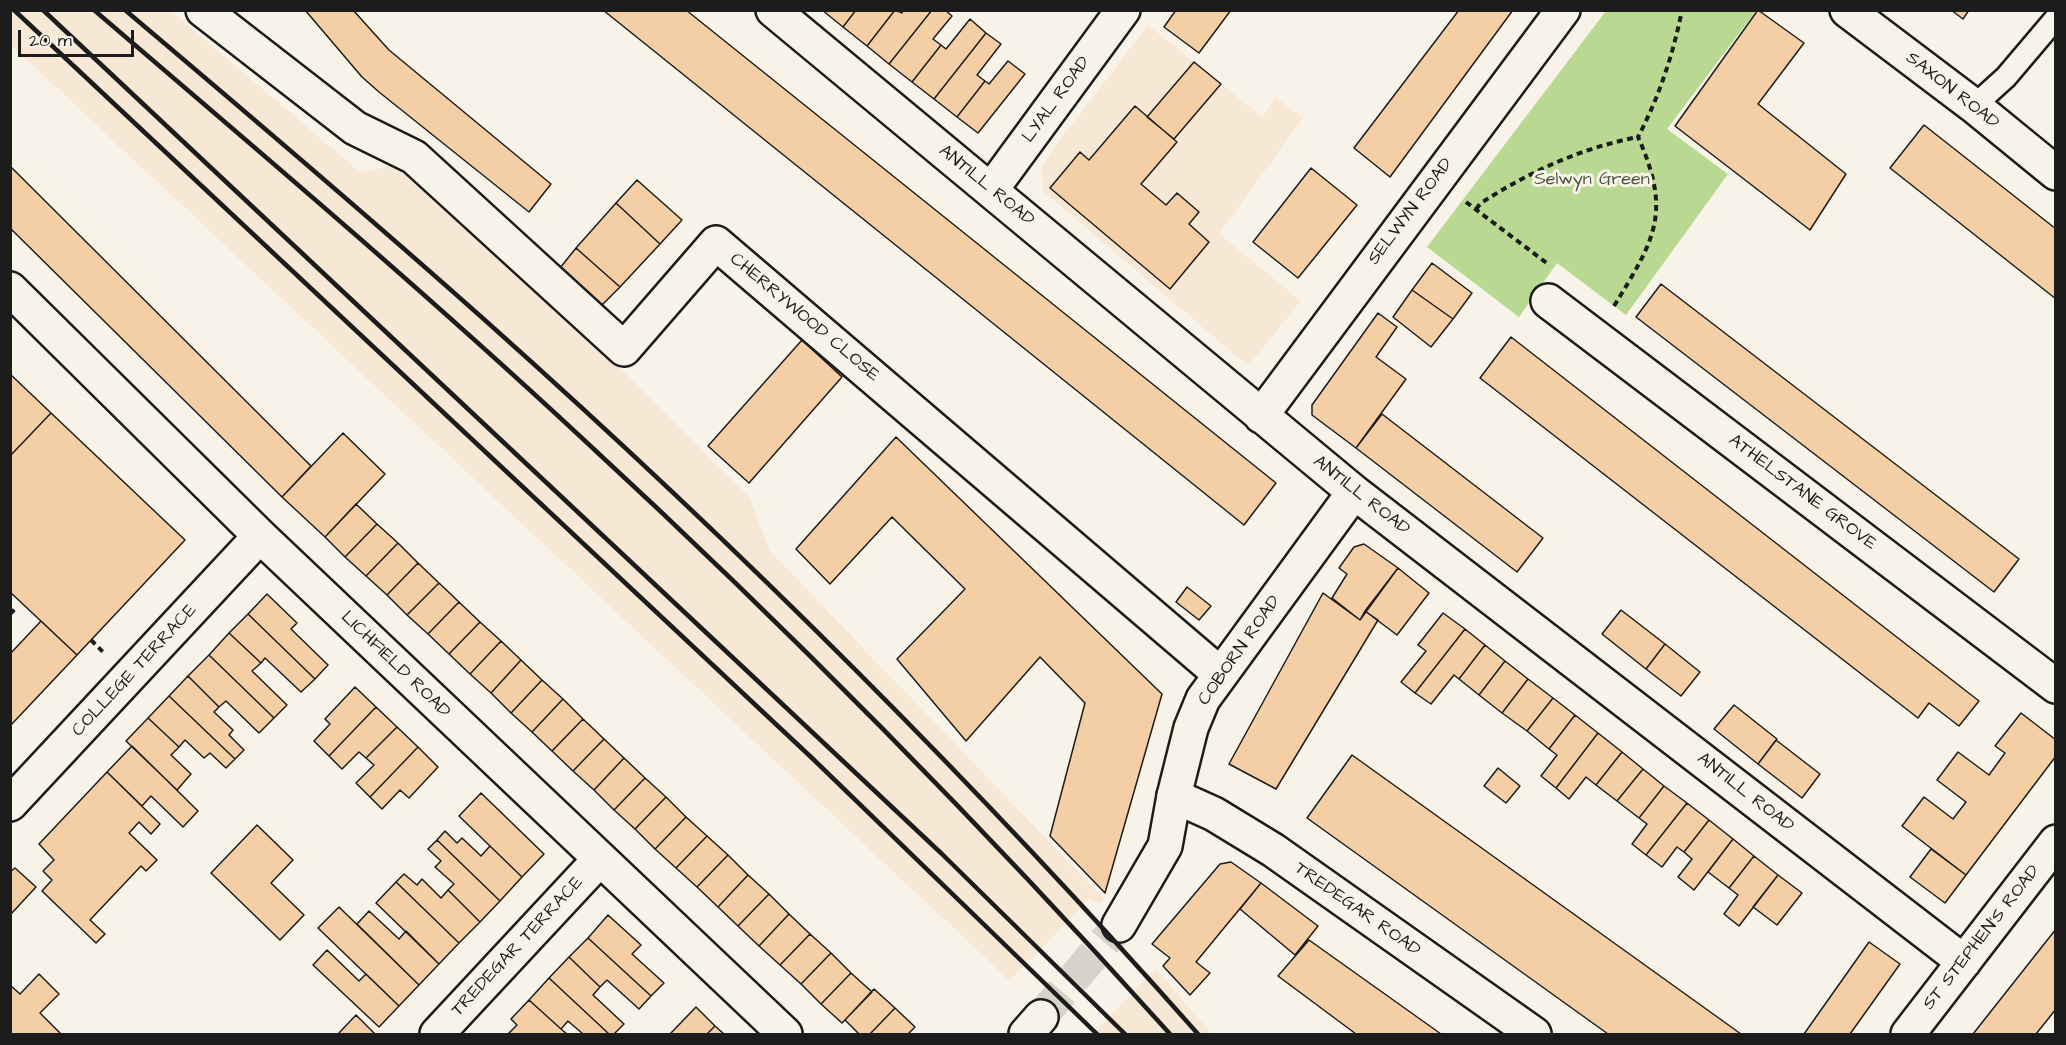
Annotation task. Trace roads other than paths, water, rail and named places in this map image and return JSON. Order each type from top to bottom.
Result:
[{"type":"street","name":"CHERRYWOOD CLOSE","points":[[203,10],[355,128],[414,157],[624,349],[716,243],[1220,674]]},
{"type":"street","name":"ANTILL ROAD","points":[[773,10],[1354,492],[1964,962]]},
{"type":"street","name":"LYAL ROAD","points":[[991,190],[1123,10]]},
{"type":"street","name":"SELWYN ROAD","points":[[1261,416],[1563,10]]},
{"type":"street","name":"SAXON ROAD","points":[[1847,10],[1974,106],[2055,173]]},
{"type":"street","name":"LICHFIELD ROAD","points":[[10,289],[260,537],[785,1035]]},
{"type":"street","name":"ATHELSTANE GROVE","points":[[1548,301],[2055,686]]},
{"type":"street","name":"COBORN ROAD","points":[[1119,925],[1165,846],[1174,796],[1191,728],[1203,699],[1354,492]]},
{"type":"street","name":"COLLEGE TERRACE","points":[[10,804],[260,537]]},
{"type":"street","name":"TREDEGAR ROAD","points":[[1174,796],[1214,814],[1274,850],[1534,1035]]},
{"type":"street","name":"ST STEPHEN'S ROAD","points":[[1908,1035],[2055,842]]},
{"type":"street","name":"TREDEGAR TERRACE","points":[[437,1035],[599,860]]},
{"type":"lane","points":[[1974,106],[2006,77],[2055,18]]},
{"type":"tunnel","points":[[1041,1017],[1119,925]]},
{"type":"railway","points":[[14,10],[812,758],[1097,1034]]},
{"type":"railway","points":[[43,10],[942,854],[1125,1034]]},
{"type":"railway","points":[[94,10],[402,275],[659,510],[884,730],[1029,880],[1170,1034]]},
{"type":"railway","points":[[125,10],[442,282],[672,492],[763,579],[941,757],[1114,940],[1198,1034]]},
{"type":"park label","name":"Selwyn Green","points":[[1592,180]]}]
